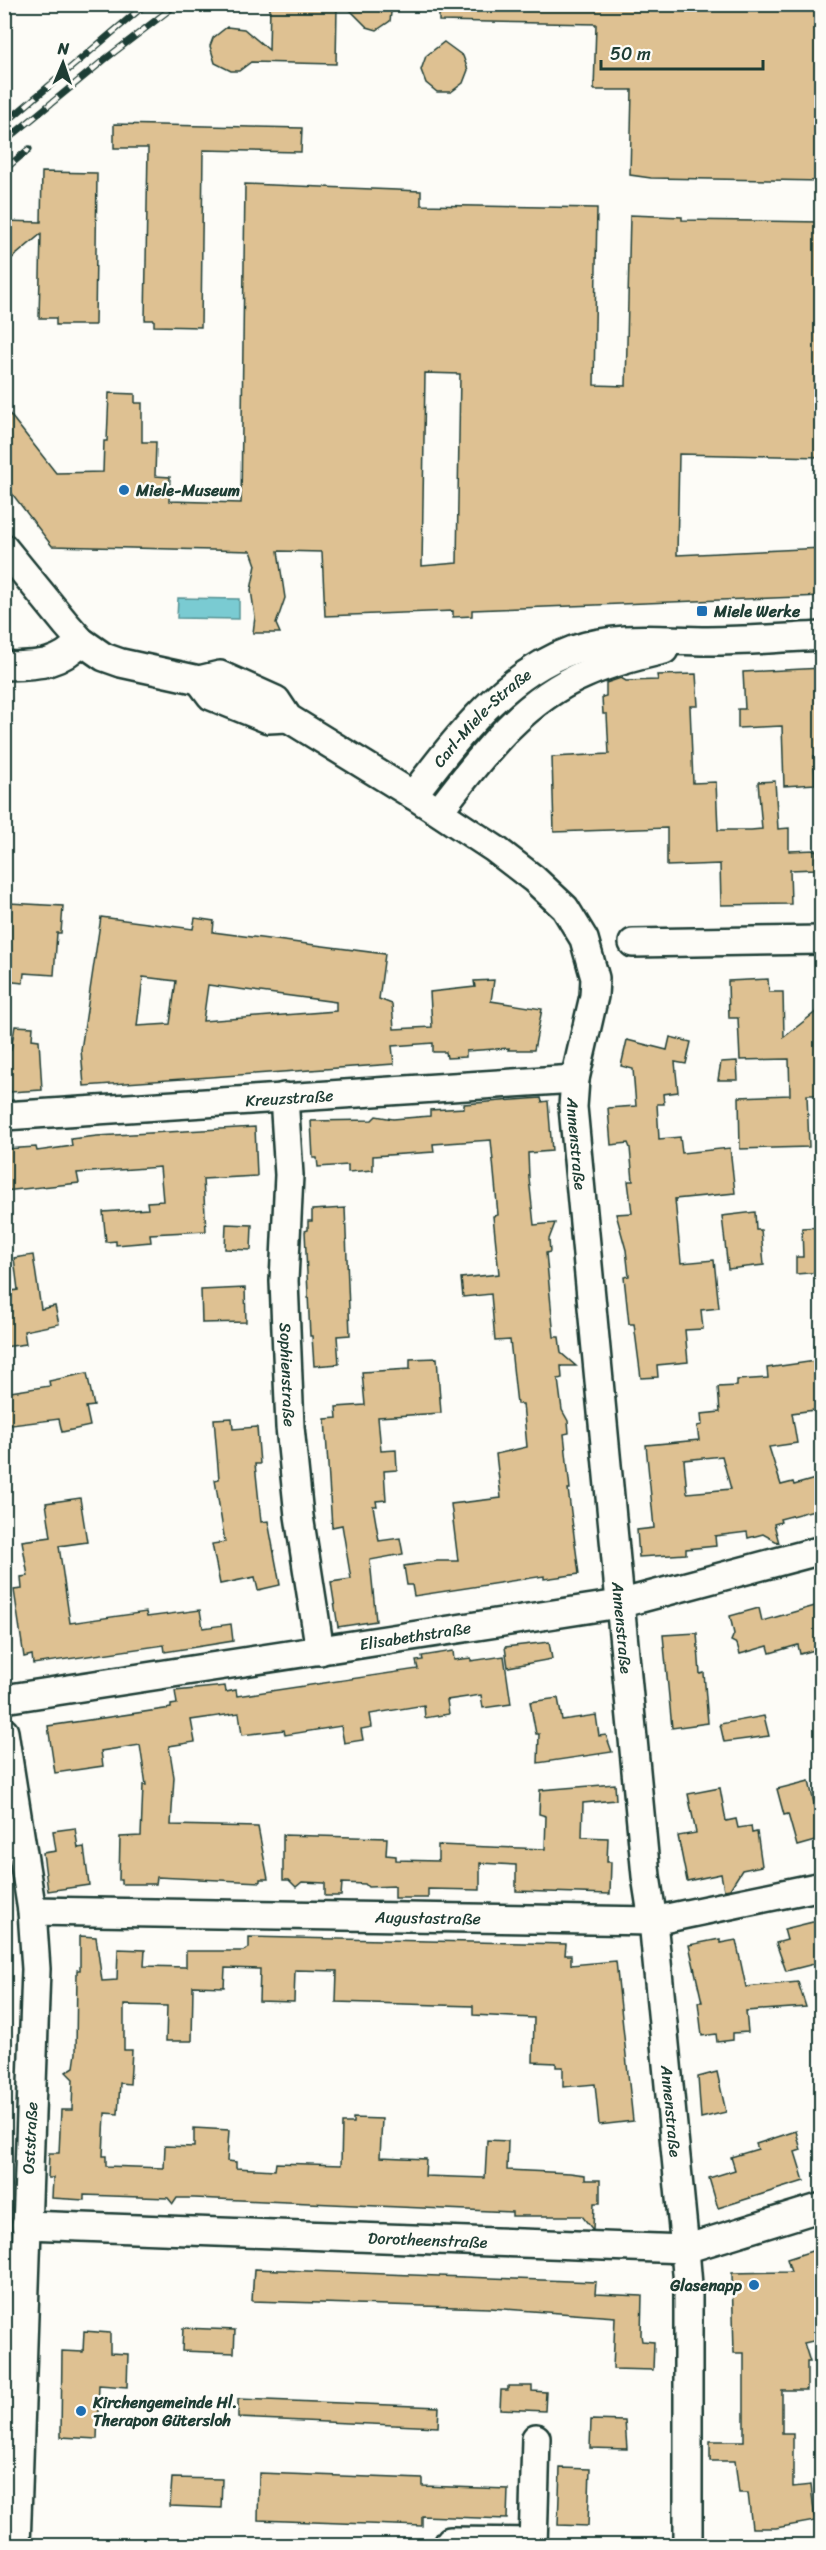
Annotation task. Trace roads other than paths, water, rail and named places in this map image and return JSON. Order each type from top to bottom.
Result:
[{"type":"street","points":[[4,548],[81,640],[104,657],[121,663],[199,680],[219,675],[250,688],[276,700],[288,717],[413,795]]},
{"type":"street","name":"Carl-Miele-Straße","points":[[413,795],[460,735],[493,701],[541,665],[571,650],[599,643],[659,637],[706,641],[822,636]]},
{"type":"street","points":[[4,666],[38,665],[65,657],[81,640]]},
{"type":"street","name":"Carl-Miele-Straße","points":[[440,811],[495,742],[526,710],[557,689],[606,665],[706,641]]},
{"type":"street","name":"Annenstraße","points":[[413,795],[440,811],[534,879],[565,908],[584,939],[595,978],[594,996],[575,1078],[573,1107],[619,1604],[688,2285],[688,2546]]},
{"type":"street","points":[[633,942],[822,940]]},
{"type":"street","name":"Kreuzstraße","points":[[4,1116],[575,1078]]},
{"type":"street","name":"Sophienstraße","points":[[284,1097],[289,1175],[284,1281],[290,1427],[299,1516],[320,1651]]},
{"type":"street","name":"Elisabethstraße","points":[[4,1700],[619,1604],[822,1550]]},
{"type":"street","name":"Oststraße","points":[[4,1732],[32,1911],[36,1981],[26,2225],[12,2433],[16,2546]]},
{"type":"street","name":"Augustastraße","points":[[32,1911],[653,1922],[822,1886]]},
{"type":"street","name":"Dorotheenstraße","points":[[26,2225],[685,2249],[822,2206]]},
{"type":"street","points":[[447,2546],[450,2541],[533,2544],[536,2438]]},
{"type":"water","points":[[178,598],[239,599],[239,619],[177,618]]},
{"type":"railway","points":[[4,124],[146,4]]},
{"type":"railway","points":[[4,142],[177,4]]},
{"type":"railway","points":[[4,170],[29,149]]},
{"type":"place","name":"Miele-Museum","points":[[124,490]]},
{"type":"place","name":"Miele Werke","points":[[702,611]]},
{"type":"place","name":"Glasenapp","points":[[754,2285]]},
{"type":"place","name":"Kirchengemeinde Hl. Therapon Gütersloh","points":[[81,2411]]}]
